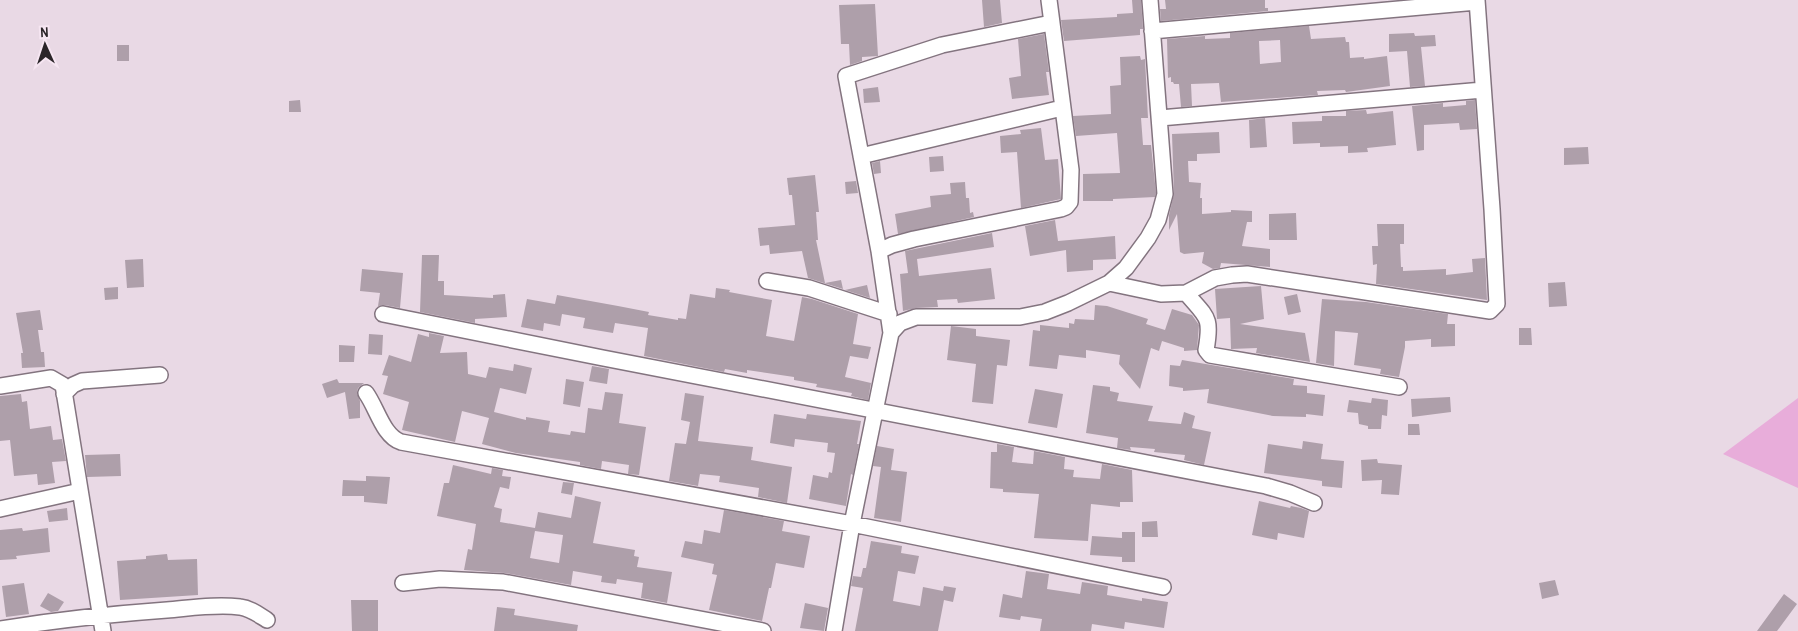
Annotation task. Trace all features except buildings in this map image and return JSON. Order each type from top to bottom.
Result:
[{"type":"street","points":[[879,251],[892,244],[1056,210],[1066,207],[1070,202],[1071,170],[1048,0]]},
{"type":"street","points":[[891,332],[900,323],[916,317],[1020,317],[1045,312],[1109,283],[1126,268],[1148,238],[1158,220],[1165,194],[1150,0]]},
{"type":"street","points":[[1109,283],[1161,294],[1186,293],[1214,278],[1248,274],[1490,311],[1497,304],[1477,1],[1152,31]]},
{"type":"street","points":[[834,631],[852,524],[891,332],[879,251],[846,76],[942,45],[1051,23]]},
{"type":"street","points":[[1160,118],[1483,90]]},
{"type":"street","points":[[861,156],[1062,108]]},
{"type":"street","points":[[767,280],[809,288],[889,314]]},
{"type":"street","points":[[1186,293],[1207,317],[1210,330],[1206,350],[1210,355],[1399,387]]},
{"type":"street","points":[[383,314],[1266,486],[1314,503]]},
{"type":"street","points":[[64,394],[73,385],[82,381],[160,375]]},
{"type":"street","points":[[0,386],[51,378],[63,385],[104,631]]},
{"type":"street","points":[[366,393],[388,431],[396,440],[401,442],[852,524],[1164,586]]},
{"type":"street","points":[[0,509],[80,492]]},
{"type":"street","points":[[403,583],[440,579],[504,582],[764,631]]},
{"type":"street","points":[[0,629],[100,615],[216,606],[248,609],[267,620]]},
{"type":"shaded area","points":[[1798,398],[1798,488],[1723,454]]}]
